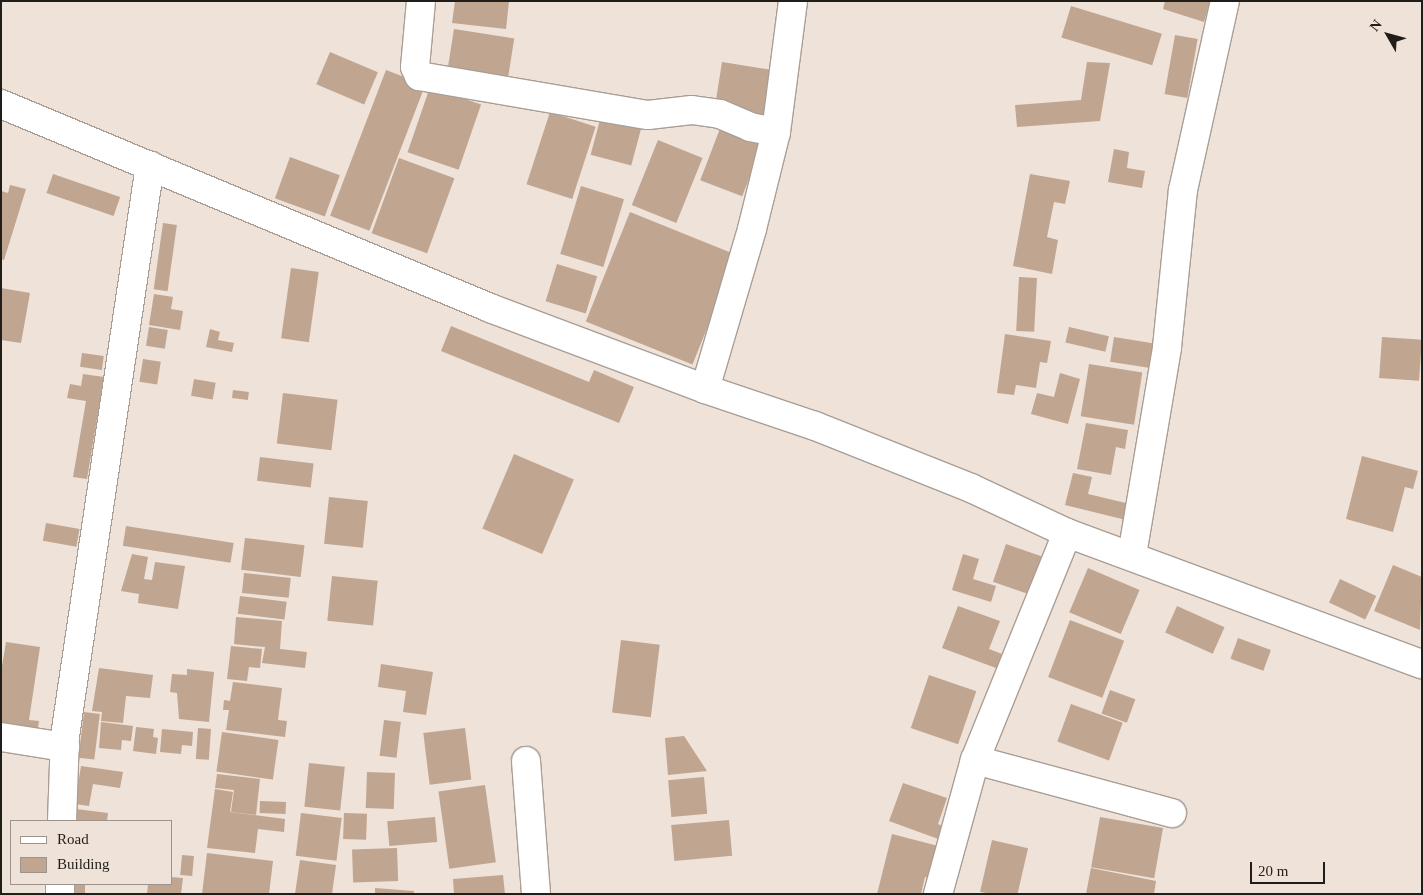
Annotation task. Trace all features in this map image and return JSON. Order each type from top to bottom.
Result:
[{"type":"street","points":[[421,1],[415,68],[419,76],[648,115],[692,110],[720,114],[750,127],[776,132]]},
{"type":"street","points":[[705,389],[752,229],[776,132],[793,1]]},
{"type":"street","points":[[1132,555],[1166,347],[1183,190],[1226,1]]},
{"type":"street","points":[[1,104],[150,165],[376,263],[705,389],[815,426],[914,465],[1067,533],[1132,555],[1422,664]]},
{"type":"street","points":[[62,820],[65,746],[150,165]]},
{"type":"street","points":[[938,894],[975,760],[1067,533]]},
{"type":"street","points":[[1,737],[65,746]]},
{"type":"street","points":[[975,760],[1172,813]]},
{"type":"street","points":[[526,761],[536,894]]},
{"type":"building","points":[[455,1],[509,1],[506,29],[452,23]]},
{"type":"building","points":[[1165,1],[1210,1],[1204,22],[1163,9]]},
{"type":"building","points":[[1071,6],[1162,34],[1152,65],[1061,38]]},
{"type":"building","points":[[454,29],[514,39],[507,86],[446,76]]},
{"type":"building","points":[[1175,35],[1198,39],[1187,98],[1165,94]]},
{"type":"building","points":[[330,52],[378,72],[364,105],[316,84]]},
{"type":"building","points":[[722,62],[777,71],[770,118],[714,109]]},
{"type":"building","points":[[1087,62],[1110,63],[1100,121],[1017,127],[1015,105],[1081,100]]},
{"type":"building","points":[[386,70],[425,85],[369,231],[330,216]]},
{"type":"building","points":[[430,87],[481,105],[459,170],[408,152]]},
{"type":"building","points":[[550,112],[596,127],[572,199],[527,184]]},
{"type":"building","points":[[601,116],[642,127],[631,166],[591,155]]},
{"type":"building","points":[[721,126],[763,142],[742,196],[700,180]]},
{"type":"building","points":[[658,140],[703,158],[676,223],[632,205]]},
{"type":"building","points":[[1114,149],[1129,152],[1127,168],[1145,171],[1142,188],[1108,182]]},
{"type":"building","points":[[290,157],[340,175],[325,216],[275,198]]},
{"type":"building","points":[[399,158],[454,178],[427,253],[372,233]]},
{"type":"building","points":[[53,174],[120,197],[114,216],[46,193]]},
{"type":"building","points":[[1030,174],[1070,181],[1065,204],[1054,202],[1047,237],[1058,240],[1052,274],[1013,266]]},
{"type":"building","points":[[10,185],[26,189],[4,260],[1,259],[1,191],[8,193]]},
{"type":"building","points":[[581,186],[624,199],[603,267],[560,254]]},
{"type":"building","points":[[630,212],[737,255],[692,364],[586,321]]},
{"type":"building","points":[[163,223],[177,225],[168,291],[154,289]]},
{"type":"building","points":[[557,264],[597,276],[586,314],[546,301]]},
{"type":"building","points":[[291,268],[319,272],[309,342],[281,338]]},
{"type":"building","points":[[1019,277],[1037,278],[1034,332],[1016,331]]},
{"type":"building","points":[[1,288],[30,293],[21,343],[1,340]]},
{"type":"building","points":[[154,294],[173,297],[171,309],[183,311],[180,330],[149,325]]},
{"type":"building","points":[[451,326],[589,382],[594,370],[634,387],[619,423],[441,351]]},
{"type":"building","points":[[149,327],[168,330],[165,349],[146,346]]},
{"type":"building","points":[[1069,327],[1109,336],[1105,352],[1065,343]]},
{"type":"building","points":[[210,329],[220,332],[218,340],[234,343],[232,352],[206,347]]},
{"type":"building","points":[[1005,334],[1051,341],[1047,363],[1040,362],[1036,388],[1016,385],[1014,395],[997,393]]},
{"type":"building","points":[[1114,337],[1157,344],[1154,369],[1110,362]]},
{"type":"building","points":[[1382,337],[1422,340],[1419,381],[1379,378]]},
{"type":"building","points":[[82,353],[104,356],[102,370],[80,367]]},
{"type":"building","points":[[143,359],[161,362],[157,385],[139,382]]},
{"type":"building","points":[[1089,364],[1142,372],[1134,425],[1081,416]]},
{"type":"building","points":[[1060,373],[1080,379],[1068,424],[1031,414],[1037,393],[1054,397]]},
{"type":"building","points":[[83,374],[104,377],[87,479],[73,477],[86,401],[67,398],[70,384],[81,386]]},
{"type":"building","points":[[194,379],[216,383],[213,400],[191,396]]},
{"type":"building","points":[[233,390],[249,392],[248,400],[232,398]]},
{"type":"building","points":[[283,393],[338,400],[331,450],[277,444]]},
{"type":"building","points":[[1086,423],[1128,430],[1125,449],[1116,447],[1111,475],[1077,469]]},
{"type":"building","points":[[514,454],[574,479],[542,554],[482,529]]},
{"type":"building","points":[[1362,456],[1418,471],[1413,489],[1405,487],[1393,532],[1346,519]]},
{"type":"building","points":[[260,457],[314,464],[311,487],[257,481]]},
{"type":"building","points":[[1073,473],[1092,477],[1088,494],[1130,504],[1126,520],[1065,505]]},
{"type":"building","points":[[329,497],[368,501],[363,548],[324,544]]},
{"type":"building","points":[[46,523],[79,529],[76,547],[43,541]]},
{"type":"building","points":[[126,526],[234,543],[231,563],[123,546]]},
{"type":"building","points":[[245,538],[305,545],[301,577],[241,570]]},
{"type":"building","points":[[1006,544],[1046,558],[1033,595],[993,582]]},
{"type":"building","points":[[132,554],[148,557],[144,579],[152,580],[155,562],[185,566],[178,609],[138,603],[139,594],[121,591]]},
{"type":"building","points":[[963,554],[979,559],[973,579],[996,586],[991,602],[952,590]]},
{"type":"building","points":[[1393,565],[1422,577],[1420,630],[1374,611]]},
{"type":"building","points":[[1088,568],[1140,590],[1121,634],[1069,612]]},
{"type":"building","points":[[244,573],[291,578],[289,598],[242,593]]},
{"type":"building","points":[[332,576],[378,581],[373,626],[327,621]]},
{"type":"building","points":[[1340,579],[1376,596],[1365,619],[1329,603]]},
{"type":"building","points":[[240,596],[287,602],[284,620],[238,614]]},
{"type":"building","points":[[958,606],[1000,621],[989,649],[1002,654],[996,668],[942,648]]},
{"type":"building","points":[[1177,606],[1225,627],[1213,654],[1165,632]]},
{"type":"building","points":[[236,617],[282,621],[280,649],[307,652],[305,668],[262,663],[265,647],[234,644]]},
{"type":"building","points":[[1070,620],[1124,641],[1102,698],[1048,677]]},
{"type":"building","points":[[1238,638],[1271,650],[1263,671],[1230,659]]},
{"type":"building","points":[[621,640],[660,645],[651,717],[612,712]]},
{"type":"building","points":[[6,642],[40,647],[29,720],[39,721],[37,735],[1,729],[1,672]]},
{"type":"building","points":[[231,646],[262,649],[260,668],[249,667],[247,681],[227,679]]},
{"type":"building","points":[[381,664],[433,672],[426,715],[403,712],[406,691],[378,687]]},
{"type":"building","points":[[99,668],[153,675],[150,698],[126,696],[123,723],[101,721],[102,712],[92,711]]},
{"type":"building","points":[[187,669],[214,672],[209,722],[179,719],[177,693],[170,692],[172,674],[187,675]]},
{"type":"building","points":[[929,675],[976,691],[958,744],[911,728]]},
{"type":"building","points":[[233,682],[282,688],[278,720],[287,721],[285,737],[226,730],[229,710],[223,710],[224,700],[230,701]]},
{"type":"building","points":[[1110,690],[1135,699],[1127,723],[1101,713]]},
{"type":"building","points":[[1071,704],[1123,723],[1109,760],[1057,742]]},
{"type":"building","points":[[84,712],[100,714],[94,760],[78,758]]},
{"type":"building","points":[[384,720],[401,722],[396,758],[380,756]]},
{"type":"building","points":[[101,722],[133,726],[131,741],[122,740],[121,750],[99,748]]},
{"type":"building","points":[[136,727],[154,729],[153,737],[158,738],[156,754],[133,751]]},
{"type":"building","points":[[198,728],[211,729],[209,760],[196,759]]},
{"type":"building","points":[[465,728],[471,780],[430,785],[423,733]]},
{"type":"building","points":[[162,729],[193,732],[192,746],[182,745],[181,754],[160,752]]},
{"type":"building","points":[[222,732],[278,740],[273,780],[216,772]]},
{"type":"building","points":[[684,736],[707,771],[668,775],[665,738]]},
{"type":"building","points":[[309,763],[345,767],[340,811],[304,807]]},
{"type":"building","points":[[81,766],[123,772],[120,788],[93,784],[89,806],[75,804]]},
{"type":"building","points":[[367,772],[395,773],[394,809],[366,808]]},
{"type":"building","points":[[217,774],[260,779],[256,815],[231,812],[234,790],[215,788]]},
{"type":"building","points":[[704,777],[707,814],[671,817],[668,780]]},
{"type":"building","points":[[903,783],[947,798],[938,824],[945,827],[941,840],[889,821]]},
{"type":"building","points":[[485,785],[496,862],[449,869],[438,792]]},
{"type":"building","points":[[215,789],[233,792],[230,812],[285,819],[284,832],[258,829],[255,853],[207,848]]},
{"type":"building","points":[[260,801],[286,802],[286,814],[260,813]]},
{"type":"building","points":[[76,809],[108,813],[107,820],[74,820]]},
{"type":"building","points":[[301,813],[342,818],[336,861],[296,856]]},
{"type":"building","points":[[344,813],[367,814],[366,840],[343,839]]},
{"type":"building","points":[[435,817],[437,842],[389,846],[387,821]]},
{"type":"building","points":[[1100,817],[1163,828],[1154,878],[1091,867]]},
{"type":"building","points":[[729,820],[732,856],[674,861],[671,825]]},
{"type":"building","points":[[892,834],[946,848],[937,880],[925,877],[921,894],[877,894]]},
{"type":"building","points":[[992,840],[1028,848],[1018,894],[990,894],[980,892]]},
{"type":"building","points":[[397,848],[398,881],[353,883],[352,850]]},
{"type":"building","points":[[207,853],[273,861],[269,894],[202,894]]},
{"type":"building","points":[[182,855],[194,856],[192,876],[180,875]]},
{"type":"building","points":[[300,860],[336,865],[332,894],[295,894]]},
{"type":"building","points":[[1091,868],[1156,881],[1154,894],[1086,894]]},
{"type":"building","points":[[503,875],[505,894],[454,894],[453,879]]},
{"type":"building","points":[[172,877],[183,878],[181,894],[147,894],[148,885],[172,885]]},
{"type":"building","points":[[66,885],[85,885],[85,894],[66,894]]},
{"type":"building","points":[[375,888],[414,891],[414,894],[375,894]]}]
